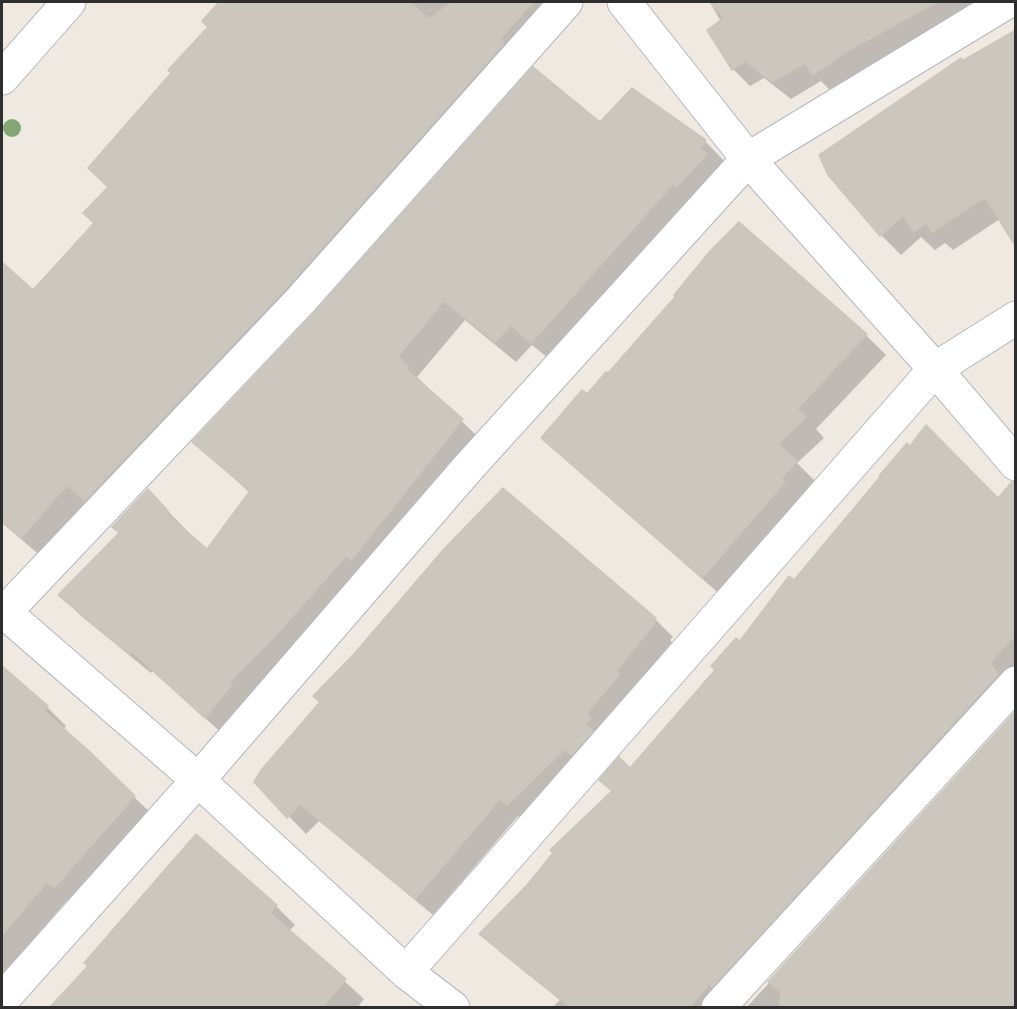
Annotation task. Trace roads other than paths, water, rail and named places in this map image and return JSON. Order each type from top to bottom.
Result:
[{"type":"street","points":[[2,78],[69,2]]},
{"type":"street","points":[[453,1008],[406,972],[198,780],[3,611],[301,300],[566,2]]},
{"type":"street","points":[[624,2],[748,159],[935,369],[1016,464]]},
{"type":"street","points":[[11,995],[467,469],[748,159],[1007,2]]},
{"type":"street","points":[[406,972],[935,369],[1016,318]]},
{"type":"street","points":[[718,1008],[1016,683]]}]
